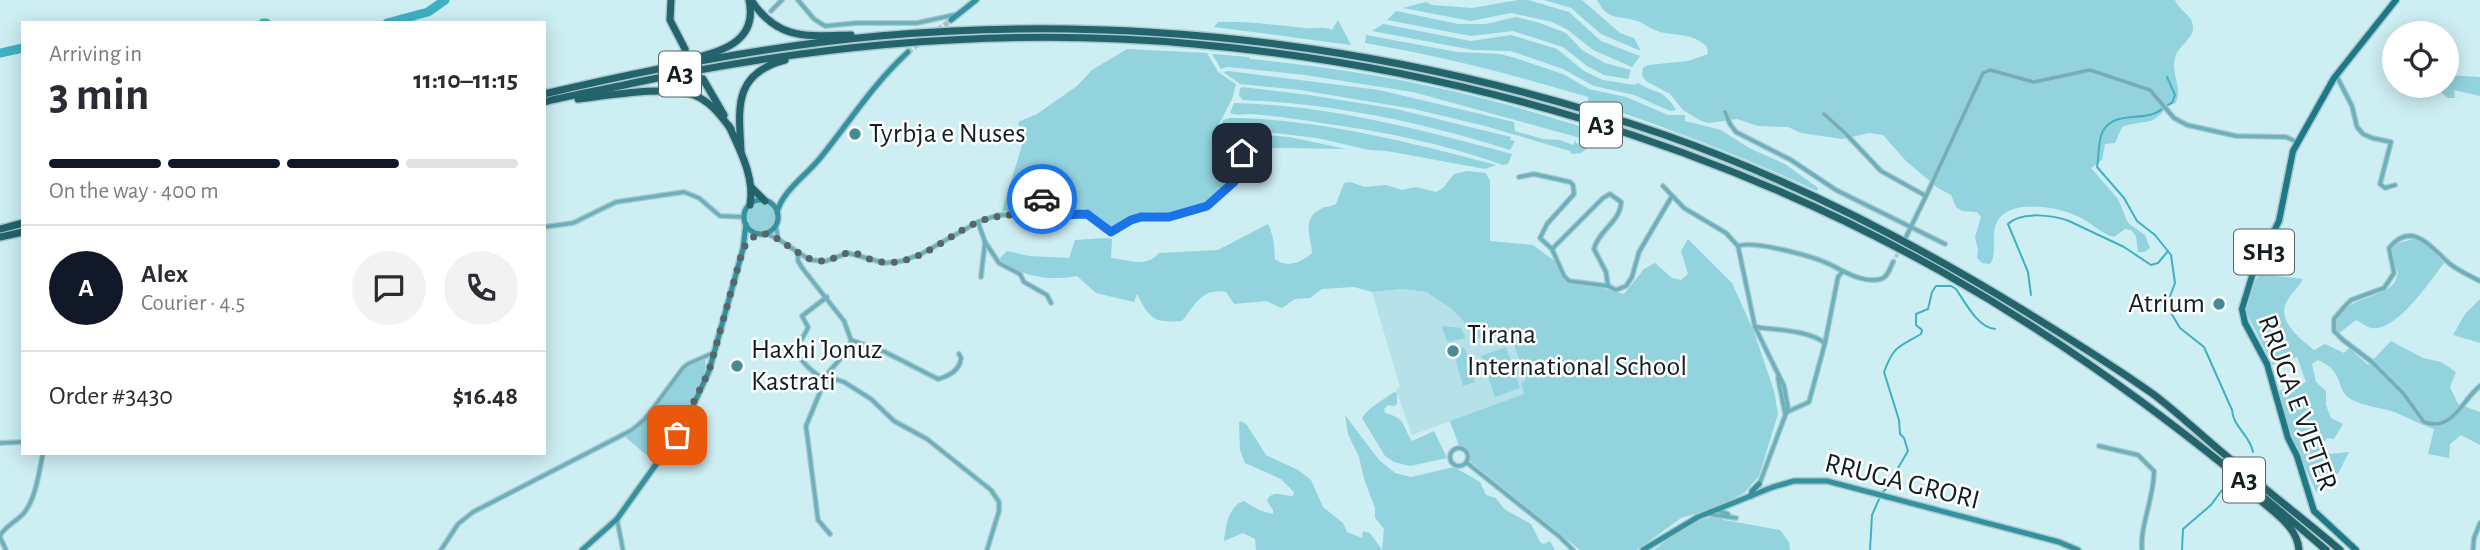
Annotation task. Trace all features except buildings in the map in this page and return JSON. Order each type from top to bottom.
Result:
[{"type":"highway","points":[[671,0],[670,20],[685,49]]},
{"type":"highway","points":[[750,0],[767,20],[786,32],[806,36],[853,35],[858,38]]},
{"type":"highway","points":[[659,69],[663,65],[722,50],[733,44],[748,27],[750,0]]},
{"type":"highway","name":"A3","points":[[546,94],[726,57],[858,38],[945,32],[1111,31],[1236,39],[1434,70],[1547,99],[1667,136],[1738,163],[1876,226],[1945,262],[2084,347],[2156,397],[2340,550]]},
{"type":"highway","name":"A3","points":[[546,102],[729,64],[807,52],[968,40],[1099,40],[1193,44],[1357,66],[1544,108],[1661,145],[1733,173],[1846,223],[1939,270],[2114,380],[2242,479],[2326,550]]},
{"type":"highway","name":"A3","points":[[741,152],[738,110],[741,97],[751,79],[771,64],[804,57],[807,52]]},
{"type":"highway","points":[[703,79],[741,152],[752,187],[750,205]]},
{"type":"highway","points":[[554,100],[560,103],[586,98],[680,91],[710,104],[731,129]]},
{"type":"highway","points":[[752,187],[767,202]]},
{"type":"highway","points":[[0,229],[21,224]]},
{"type":"highway","points":[[0,237],[21,232]]},
{"type":"highway","points":[[2242,479],[2255,497],[2291,529],[2299,550]]},
{"type":"main road","points":[[951,20],[976,0]]},
{"type":"main road","name":"RRUGA E VJETER","points":[[2356,550],[2314,511],[2297,456],[2288,438],[2268,368],[2242,316],[2242,302],[2278,221],[2287,187],[2290,158],[2297,142],[2336,75],[2396,0]]},
{"type":"main road","points":[[743,249],[750,238],[757,233],[765,233],[776,225],[777,212],[785,195],[824,154],[879,80],[908,51]]},
{"type":"main road","points":[[582,550],[617,519],[677,435],[704,383],[743,249],[745,221],[750,205],[756,201],[767,202],[785,195]]},
{"type":"main road","points":[[767,202],[777,212]]},
{"type":"main road","points":[[745,221],[757,233]]},
{"type":"main road","name":"RRUGA GRORI","points":[[1643,550],[1690,521],[1763,491],[1794,481],[1818,480],[2059,542],[2078,550]]},
{"type":"main road","points":[[1751,496],[1761,482]]},
{"type":"street","points":[[771,11],[782,0]]},
{"type":"street","points":[[799,0],[811,16],[825,26],[917,23],[960,13]]},
{"type":"street","points":[[1906,237],[1982,76],[1990,70],[2034,82],[2090,70],[2150,90],[2174,118],[2187,125],[2236,136],[2286,137],[2297,142]]},
{"type":"street","points":[[2336,75],[2352,106],[2357,127],[2372,138],[2391,142],[2380,184],[2385,188],[2395,185]]},
{"type":"street","points":[[1725,112],[1736,132],[1791,160],[1836,190],[1945,244]]},
{"type":"street","points":[[1824,114],[1881,171],[1926,195]]},
{"type":"street","points":[[765,233],[810,260],[833,259],[848,253],[885,263],[902,261],[921,254],[978,222],[998,215],[1011,215],[1063,190],[1068,196],[1055,208],[1056,215],[1087,214],[1111,232],[1141,217],[1169,217],[1207,206],[1235,181],[1231,158],[1247,153]]},
{"type":"street","points":[[1519,177],[1534,174],[1573,185],[1574,194],[1540,237],[1552,249],[1569,281],[1608,286],[1616,290],[1626,286],[1632,277],[1639,252],[1672,196]]},
{"type":"street","points":[[1663,186],[1694,216],[1727,233],[1738,246],[1755,327],[1784,386],[1788,408],[1761,482],[1763,491]]},
{"type":"street","points":[[546,226],[573,223],[616,202],[684,192],[699,198],[720,216],[745,221]]},
{"type":"street","points":[[1552,249],[1606,195],[1616,196],[1621,202],[1620,211],[1598,239],[1594,249],[1606,272],[1608,286]]},
{"type":"street","points":[[978,222],[985,242],[999,263],[1020,274],[1024,282],[1047,295],[1051,303]]},
{"type":"street","points":[[776,225],[778,239]]},
{"type":"street","points":[[2480,281],[2452,266],[2423,239],[2399,239],[2389,248],[2394,273],[2388,284],[2379,291],[2351,300],[2337,314],[2334,325],[2338,336],[2372,362],[2403,393],[2424,422],[2436,424],[2456,415],[2480,386]]},
{"type":"street","points":[[981,277],[985,242]]},
{"type":"street","points":[[1738,246],[1745,243],[1781,250],[1830,264],[1857,277],[1880,280],[1886,276],[1893,262]]},
{"type":"street","points":[[798,253],[798,261],[844,321],[851,340],[847,351],[832,367],[808,417],[806,437],[818,520],[830,534]]},
{"type":"street","points":[[1785,413],[1809,402],[1825,343],[1838,277],[1842,272]]},
{"type":"street","points":[[827,297],[802,316],[808,327],[797,348],[799,355],[819,377],[844,382],[871,399],[894,421],[927,439],[991,489],[999,502],[999,511],[987,550]]},
{"type":"street","points":[[1755,327],[1792,332],[1825,343]]},
{"type":"street","points":[[851,340],[885,352],[939,379],[958,367],[961,362],[960,354]]},
{"type":"street","points":[[441,550],[458,524],[472,512],[632,430],[645,419],[683,368],[713,353]]},
{"type":"street","points":[[0,443],[21,442]]},
{"type":"street","points":[[2099,446],[2138,455],[2154,471],[2154,491],[2144,525],[2142,550]]},
{"type":"street","points":[[1459,448],[1465,450],[1468,454],[1466,462],[1458,466],[1453,463],[1450,458],[1452,452],[1459,448]]},
{"type":"street","points":[[6,550],[0,536],[31,502],[43,455]]},
{"type":"street","points":[[1466,462],[1573,550]]},
{"type":"street","points":[[1761,482],[1763,491]]},
{"type":"street","points":[[1728,505],[1728,514]]},
{"type":"street","points":[[1707,514],[1736,518],[1716,510]]},
{"type":"street","points":[[617,519],[623,550]]},
{"type":"street","points":[[2473,550],[2473,538],[2480,523]]},
{"type":"shaded area","points":[[1528,0],[1569,12],[1601,41],[1640,56],[1632,67],[1593,50],[1568,30],[1552,22],[1511,13],[1471,21],[1403,8],[1426,2],[1432,5],[1472,8]]},
{"type":"shaded area","points":[[1544,0],[1582,0],[1620,33],[1634,38],[1641,51],[1601,34],[1571,8]]},
{"type":"shaded area","points":[[1597,0],[2175,0],[2191,19],[2193,31],[2174,61],[2178,92],[2175,104],[2169,103],[2153,120],[2122,127],[2115,143],[2105,144],[2102,160],[2091,168],[2118,199],[2128,223],[2145,235],[2150,248],[2145,252],[2138,252],[2136,236],[2131,230],[2125,229],[2114,237],[2069,213],[2047,208],[2023,207],[2003,214],[1997,222],[1992,259],[1990,264],[1982,263],[1977,258],[1975,237],[1981,217],[1977,212],[1962,211],[1956,207],[1951,195],[1938,188],[1906,161],[1883,135],[1869,133],[1842,139],[1801,133],[1788,127],[1758,126],[1737,119],[1709,123],[1701,121],[1683,110],[1670,94],[1642,76],[1643,68],[1648,65],[1688,61],[1708,54],[1707,47],[1691,37],[1660,32],[1640,22],[1615,17],[1606,12]]},
{"type":"shaded area","points":[[1396,11],[1458,24],[1486,24],[1516,17],[1537,22],[1566,33],[1582,50],[1605,63],[1631,70],[1628,79],[1604,75],[1587,66],[1563,47],[1513,31],[1471,36],[1387,20]]},
{"type":"shaded area","points":[[1338,20],[1351,45],[1214,27],[1218,22],[1240,22],[1332,30]]},
{"type":"shaded area","points":[[1383,24],[1471,41],[1511,35],[1557,49],[1584,71],[1603,80],[1634,85],[1638,83],[1663,95],[1676,110],[1670,111],[1634,95],[1594,86],[1563,69],[1511,51],[1473,50],[1372,31]]},
{"type":"shaded area","points":[[1366,35],[1457,52],[1500,54],[1563,74],[1589,89],[1626,97],[1668,115],[1685,115],[1685,121],[1721,130],[1749,148],[1785,164],[1818,188],[1817,191],[1704,143],[1588,101],[1588,97],[1478,67],[1365,43]]},
{"type":"shaded area","points":[[1127,49],[1207,53],[1218,72],[1236,84],[1232,99],[1216,130],[1216,140],[1225,156],[1230,179],[1214,197],[1199,206],[1165,216],[1156,212],[1138,214],[1109,230],[1095,214],[1085,209],[1061,213],[1060,210],[1074,194],[1069,185],[1008,212],[1002,211],[1023,142],[1018,122],[1037,114],[1077,86],[1092,70]]},
{"type":"shaded area","points":[[1212,54],[1334,69],[1417,84],[1511,106],[1622,139],[1594,147],[1584,139],[1413,92],[1305,75],[1228,67],[1221,69]]},
{"type":"shaded area","points":[[1223,72],[1379,90],[1514,122],[1515,131],[1573,145],[1576,140],[1576,143],[1589,147],[1581,153],[1572,154],[1570,151],[1485,126],[1414,109],[1300,90],[1240,84]]},
{"type":"shaded area","points":[[2459,76],[2480,77],[2480,96],[2459,91]]},
{"type":"shaded area","points":[[1242,87],[1396,109],[1511,137],[1510,140],[1515,141],[1510,150],[1445,131],[1378,116],[1310,105],[1243,100],[1239,96]]},
{"type":"shaded area","points":[[1234,103],[1305,108],[1340,114],[1512,154],[1508,164],[1503,165],[1390,134],[1286,118],[1233,114],[1230,113]]},
{"type":"shaded area","points":[[1230,118],[1329,127],[1398,140],[1496,165],[1485,169],[1369,150],[1317,138],[1221,129],[1223,120]]},
{"type":"shaded area","points":[[1242,133],[1289,137],[1346,149],[1232,147],[1222,143],[1219,137]]},
{"type":"shaded area","points":[[1467,171],[1486,173],[1490,181],[1490,241],[1533,245],[1556,262],[1571,280],[1624,294],[1644,269],[1655,263],[1672,278],[1681,280],[1688,274],[1681,251],[1688,239],[1732,283],[1754,332],[1774,391],[1778,414],[1759,476],[1744,493],[1718,507],[1681,518],[1637,550],[1580,550],[1470,461],[1469,451],[1459,446],[1450,421],[1524,394],[1521,383],[1526,380],[1512,339],[1505,335],[1476,339],[1471,329],[1452,309],[1426,292],[1402,289],[1372,292],[1354,287],[1322,289],[1310,298],[1295,299],[1282,308],[1266,301],[1234,304],[1226,292],[1218,291],[1205,295],[1195,303],[1182,321],[1165,321],[1149,314],[1137,294],[1134,302],[1096,293],[1077,276],[1048,278],[1030,275],[1002,263],[1000,258],[1007,251],[1029,256],[1069,258],[1075,240],[1106,238],[1112,239],[1111,258],[1143,262],[1159,253],[1218,250],[1268,224],[1273,237],[1275,259],[1289,264],[1312,253],[1309,229],[1311,218],[1321,209],[1336,204],[1344,183],[1350,182],[1365,187],[1386,185],[1402,190],[1416,187],[1436,192],[1443,188],[1454,174]]},
{"type":"shaded area","points":[[761,203],[771,207],[775,217],[771,227],[761,231],[751,227],[747,217],[751,207]]},
{"type":"shaded area","points":[[2413,239],[2423,241],[2444,263],[2422,293],[2402,314],[2381,327],[2367,327],[2356,320],[2338,334],[2335,324],[2337,316],[2344,309],[2393,284],[2398,273],[2390,252],[2395,244]]},
{"type":"shaded area","points":[[2259,274],[2303,279],[2286,303],[2285,317],[2292,330],[2314,350],[2325,344],[2344,353],[2349,348],[2368,365],[2391,341],[2423,358],[2441,362],[2456,372],[2450,387],[2458,404],[2480,412],[2480,445],[2461,435],[2450,444],[2449,458],[2428,454],[2434,429],[2397,413],[2349,398],[2332,370],[2318,360],[2312,364],[2316,382],[2326,391],[2326,405],[2331,418],[2343,424],[2334,439],[2327,438],[2323,443],[2330,454],[2349,452],[2339,472],[2316,492],[2290,433],[2279,391],[2306,382],[2297,357],[2273,365],[2246,312],[2248,295]]},
{"type":"shaded area","name":"Tirana International School","points":[[1402,289],[1425,292],[1452,309],[1471,329],[1476,339],[1505,335],[1512,339],[1526,381],[1525,394],[1412,435],[1396,390],[1400,387],[1372,292]]},
{"type":"shaded area","points":[[2480,299],[2480,343],[2453,335],[2465,314]]},
{"type":"shaded area","points":[[1441,326],[1461,328],[1466,338],[1448,342]]},
{"type":"shaded area","points":[[1459,346],[1465,349],[1475,382],[1463,386],[1453,351]]},
{"type":"shaded area","points":[[1506,347],[1520,388],[1495,397],[1481,356]]},
{"type":"shaded area","points":[[705,359],[705,369],[696,396],[655,462],[624,436],[646,418],[682,372]]},
{"type":"shaded area","points":[[1394,392],[1397,393],[1397,403],[1395,406],[1388,405],[1384,409],[1385,413],[1397,417],[1403,423],[1412,441],[1434,431],[1447,458],[1410,466],[1394,462],[1385,456],[1362,418],[1372,407]]},
{"type":"shaded area","points":[[1345,415],[1379,460],[1395,473],[1411,477],[1454,467],[1480,482],[1486,495],[1496,498],[1504,509],[1531,524],[1540,542],[1544,544],[1550,541],[1555,550],[1382,550],[1384,529],[1375,518],[1375,508],[1359,457],[1348,434]]},
{"type":"shaded area","points":[[1241,421],[1247,425],[1266,455],[1298,470],[1311,480],[1323,507],[1343,523],[1347,532],[1362,538],[1363,531],[1370,533],[1382,550],[1256,550],[1255,539],[1243,533],[1224,541],[1234,507],[1244,501],[1273,514],[1267,501],[1269,497],[1274,494],[1293,496],[1294,492],[1281,479],[1245,463],[1240,450],[1239,423]]},
{"type":"shaded area","points":[[1714,516],[1780,530],[1789,542],[1790,550],[1654,550],[1688,524]]},
{"type":"waterway","points":[[394,21],[428,12],[445,0]]},
{"type":"waterway","points":[[0,53],[21,48]]},
{"type":"waterway","points":[[2167,77],[2175,95],[2172,103],[2168,105]]},
{"type":"waterway","points":[[2163,108],[2156,113],[2122,118],[2107,125],[2101,137],[2097,167],[2124,198],[2137,221],[2155,235],[2171,255],[2175,283],[2169,299],[2171,313],[2180,328],[2204,347],[2235,421],[2253,452]]},
{"type":"waterway","points":[[2031,295],[2028,272],[2008,224],[2021,217],[2046,216],[2069,221],[2124,247],[2151,265],[2158,263],[2168,251]]},
{"type":"waterway","points":[[1883,492],[1896,479],[1898,468],[1908,451],[1900,434],[1899,420],[1884,372],[1894,352],[1921,334],[1922,330],[1916,325],[1916,314],[1928,309],[1936,286],[1951,286],[1983,324],[1995,329]]},
{"type":"waterway","points":[[2182,550],[2183,529],[2211,505],[2222,490]]},
{"type":"waterway","points":[[1870,550],[1872,515],[1880,497]]},
{"type":"tunnel","points":[[908,52],[951,20]]},
{"type":"tunnel","points":[[1893,262],[1904,242]]},
{"type":"way so far","points":[[677,435],[709,371],[743,249],[757,233],[765,233],[778,239],[810,260],[826,261],[854,253],[885,263],[902,261],[921,254],[978,222],[998,215],[1011,215],[1042,199]]},
{"type":"place","name":"Tyrbja e Nuses","points":[[855,134]]},
{"type":"place","name":"Atrium","points":[[2219,304]]},
{"type":"place","name":"Tirana International School","points":[[1453,351]]},
{"type":"place","name":"Haxhi Jonuz Kastrati","points":[[737,366]]},
{"type":"route","points":[[1042,199],[1065,190],[1068,198],[1055,208],[1056,215],[1087,214],[1111,232],[1141,217],[1169,217],[1207,206],[1235,181],[1230,160],[1242,153]]}]
